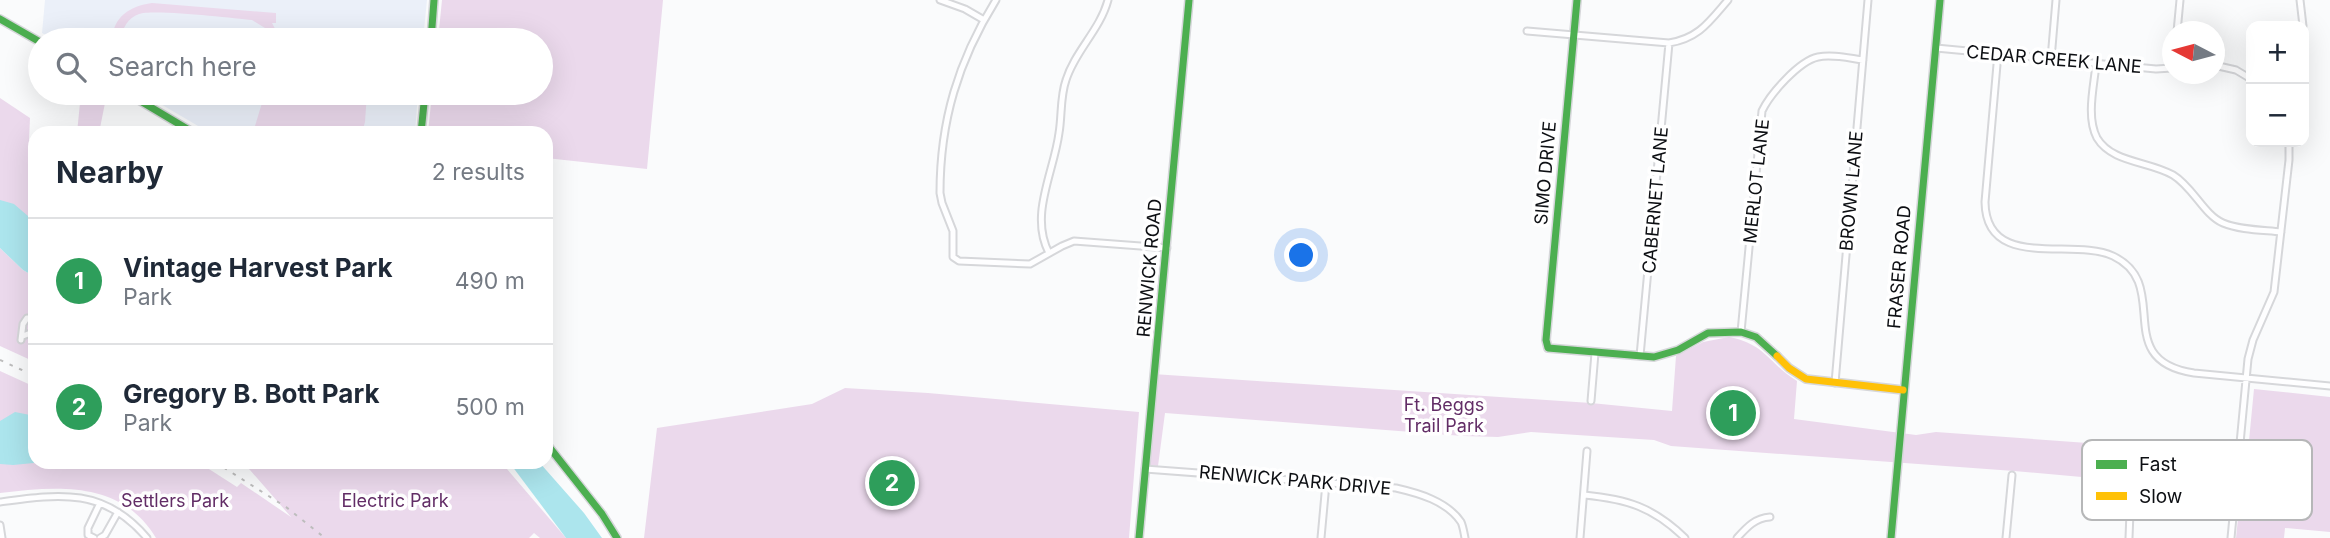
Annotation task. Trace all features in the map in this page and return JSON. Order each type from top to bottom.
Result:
[{"type":"street","points":[[432,28],[435,0]]},
{"type":"street","points":[[940,0],[965,9],[984,20]]},
{"type":"street","points":[[996,0],[964,57],[946,124],[940,193],[953,231],[953,257],[959,261],[1019,265],[1040,260],[1074,242],[1167,248]]},
{"type":"street","points":[[1049,253],[1041,231],[1044,195],[1059,135],[1066,80],[1097,28],[1108,0]]},
{"type":"street","name":"RENWICK ROAD","points":[[1139,538],[1189,0]]},
{"type":"street","name":"SIMO DRIVE","points":[[1577,0],[1546,340],[1548,348],[1595,353]]},
{"type":"street","points":[[1527,31],[1669,43],[1685,40],[1701,31],[1728,0]]},
{"type":"street","name":"BROWN LANE","points":[[1835,383],[1868,0]]},
{"type":"street","name":"FRASER ROAD","points":[[1891,538],[1940,0]]},
{"type":"street","points":[[2051,59],[2056,0]]},
{"type":"street","points":[[2178,21],[2180,0]]},
{"type":"street","points":[[2300,0],[2302,21]]},
{"type":"street","points":[[0,19],[28,35]]},
{"type":"street","name":"CABERNET LANE","points":[[1640,356],[1669,43]]},
{"type":"street","name":"CEDAR CREEK LANE","points":[[1936,48],[2162,69]]},
{"type":"street","points":[[1998,53],[1985,202],[1986,217],[1994,234],[2019,246],[2101,253],[2115,257],[2128,267],[2140,284],[2144,301],[2143,326],[2154,354],[2170,366],[2180,370],[2330,386]]},
{"type":"street","name":"MERLOT LANE","points":[[1741,332],[1762,111],[1794,71],[1812,58],[1820,56],[1863,60]]},
{"type":"street","points":[[2096,64],[2092,124],[2096,136],[2107,150],[2172,175],[2193,192],[2219,222],[2281,232]]},
{"type":"street","points":[[2225,68],[2246,76]]},
{"type":"street","points":[[147,105],[182,126]]},
{"type":"street","points":[[422,126],[424,105]]},
{"type":"street","points":[[2240,440],[2250,349],[2274,292],[2289,147]]},
{"type":"street","points":[[28,318],[24,322],[22,338],[28,333]]},
{"type":"street","points":[[1591,401],[1595,353],[1667,355],[1708,333],[1741,332],[1756,337],[1799,376],[1814,382],[1903,390]]},
{"type":"street","points":[[1580,538],[1587,451]]},
{"type":"street","points":[[553,452],[602,514],[617,538]]},
{"type":"street","name":"RENWICK PARK DRIVE","points":[[1145,469],[1326,482],[1415,492],[1451,512],[1462,523],[1465,538]]},
{"type":"street","points":[[2006,538],[2012,475]]},
{"type":"street","points":[[1321,538],[1326,482]]},
{"type":"street","points":[[0,502],[62,495],[82,497],[118,512],[147,538]]},
{"type":"street","points":[[1584,495],[1617,498],[1640,507],[1659,516],[1685,538]]},
{"type":"street","points":[[94,538],[88,535],[88,528],[100,503]]},
{"type":"street","points":[[100,538],[105,535],[118,512]]},
{"type":"street","points":[[1737,538],[1760,517],[1770,517]]},
{"type":"street","points":[[2129,538],[2130,520]]},
{"type":"street","points":[[2231,538],[2233,520]]},
{"type":"street","points":[[0,525],[2,538]]},
{"type":"shaded area","points":[[45,0],[427,0],[424,28],[42,28]]},
{"type":"shaded area","points":[[162,105],[417,105],[416,126],[198,126]]},
{"type":"green space","points":[[442,0],[663,0],[647,169],[553,159],[553,126],[429,126],[431,105],[553,105],[553,28],[439,28]]},
{"type":"green space","points":[[152,3],[276,13],[276,23],[272,23],[275,28],[265,28],[252,20],[194,14],[147,13],[135,16],[124,28],[115,28],[124,14]]},
{"type":"green space","points":[[0,98],[30,118],[28,218],[0,201]]},
{"type":"green space","points":[[80,105],[105,105],[100,126],[78,126]]},
{"type":"green space","points":[[261,105],[366,105],[364,126],[255,126]]},
{"type":"green space","points":[[0,248],[28,273],[28,359],[0,346]]},
{"type":"green space","name":"Ft. Beggs Trail Park","points":[[1729,337],[1751,344],[1797,381],[1794,419],[1916,435],[1936,432],[2082,443],[2082,477],[1671,446],[1654,440],[1531,432],[1498,437],[1463,436],[1165,413],[1158,466],[1145,464],[1153,374],[1591,403],[1672,411],[1676,356],[1703,342]]},
{"type":"green space","points":[[0,371],[28,384],[28,469],[209,469],[237,487],[241,483],[291,517],[249,469],[507,469],[566,538],[540,538],[534,533],[529,538],[156,538],[142,519],[107,496],[66,489],[0,493]]},
{"type":"green space","points":[[845,388],[1139,412],[1129,538],[644,538],[657,428],[812,404]]},
{"type":"green space","points":[[2254,389],[2330,397],[2330,532],[2285,528],[2284,538],[2236,538],[2238,520],[2312,520],[2312,440],[2249,440]]},
{"type":"water","points":[[0,200],[14,204],[28,216],[28,273],[0,248]]},
{"type":"water","points":[[15,412],[28,415],[28,464],[0,464],[0,421]]},
{"type":"water","points":[[514,469],[545,469],[602,538],[566,538]]},
{"type":"railway","points":[[0,360],[28,373]]},
{"type":"railway","points":[[226,469],[286,507],[325,538]]},
{"type":"traffic: fast","points":[[432,28],[434,0]]},
{"type":"traffic: fast","points":[[1139,538],[1189,0]]},
{"type":"traffic: fast","points":[[1577,0],[1546,340],[1548,348],[1654,357],[1678,350],[1708,333],[1741,332],[1756,337],[1777,356]]},
{"type":"traffic: fast","points":[[1891,538],[1940,0]]},
{"type":"traffic: fast","points":[[0,19],[28,35]]},
{"type":"traffic: fast","points":[[147,105],[182,126]]},
{"type":"traffic: fast","points":[[422,126],[424,105]]},
{"type":"traffic: fast","points":[[553,452],[602,514],[617,538]]},
{"type":"traffic: slow","points":[[1777,356],[1806,379],[1903,390]]},
{"type":"place","name":"Vintage Harvest Park","points":[[1733,413]]},
{"type":"place","name":"Gregory B. Bott Park","points":[[892,483]]},
{"type":"park label","name":"Settlers Park","points":[[175,500]]},
{"type":"park label","name":"Electric Park","points":[[395,500]]}]
